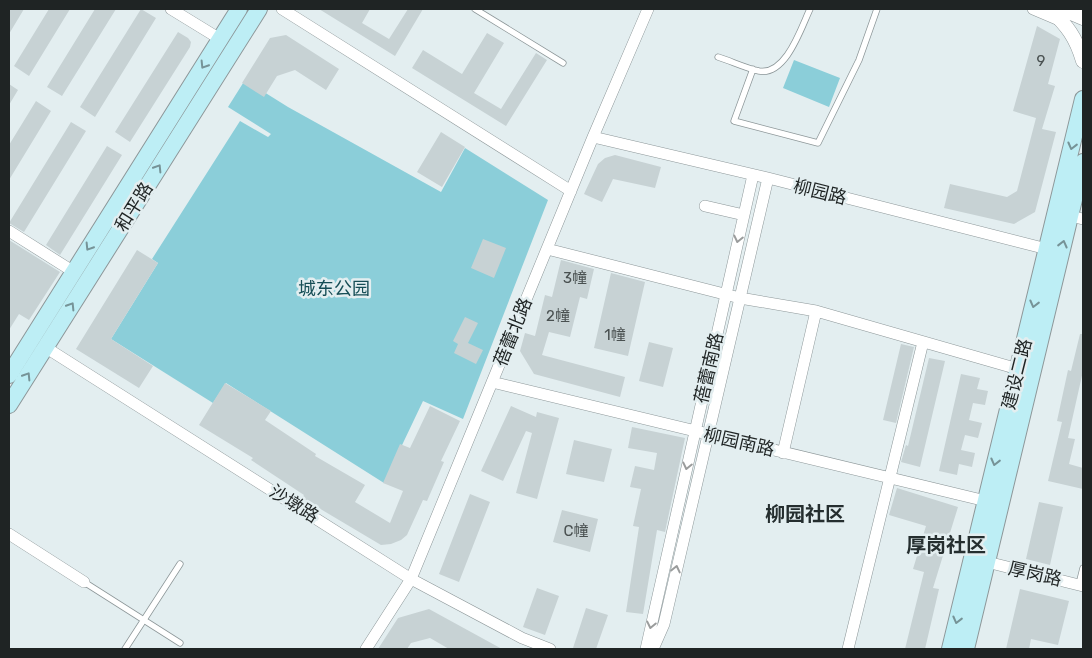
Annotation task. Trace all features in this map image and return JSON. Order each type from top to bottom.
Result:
[{"type":"main road","name":"和平路","points":[[9,375],[239,9]]},
{"type":"main road","name":"和平路","points":[[9,405],[259,9]]},
{"type":"main road","name":"建设二路","points":[[950,649],[1083,99]]},
{"type":"main road","name":"建设二路","points":[[966,649],[1077,217],[1083,162]]},
{"type":"street","points":[[171,9],[220,38]]},
{"type":"street","points":[[282,9],[571,191]]},
{"type":"street","name":"蓓蕾北路","points":[[366,649],[411,579],[593,137],[648,9]]},
{"type":"street","points":[[1033,9],[1083,18]]},
{"type":"street","points":[[1050,9],[1062,15],[1075,38],[1083,61]]},
{"type":"street","name":"柳园路","points":[[593,137],[768,178],[1047,249]]},
{"type":"street","name":"蓓蕾南路","points":[[646,649],[753,175]]},
{"type":"street","name":"蓓蕾南路","points":[[653,649],[664,624],[768,178]]},
{"type":"street","points":[[705,206],[744,215]]},
{"type":"street","points":[[9,231],[74,272]]},
{"type":"street","points":[[547,249],[726,295],[816,311],[1018,369]]},
{"type":"street","points":[[783,453],[816,311]]},
{"type":"street","points":[[848,649],[923,342]]},
{"type":"street","name":"沙墩路","points":[[45,347],[411,579],[522,638],[550,649]]},
{"type":"street","name":"柳园南路","points":[[492,382],[986,501]]},
{"type":"street","points":[[9,534],[84,582]]},
{"type":"street","name":"厚岗路","points":[[987,562],[1081,585]]},
{"type":"lane","points":[[475,9],[563,64]]},
{"type":"lane","points":[[718,56],[760,72],[775,69],[787,57],[810,9]]},
{"type":"lane","points":[[753,69],[734,121],[818,143],[859,60],[877,9]]},
{"type":"lane","points":[[125,649],[180,564]]},
{"type":"lane","points":[[1081,585],[1083,568]]},
{"type":"lane","points":[[84,582],[180,643]]},
{"type":"green space","points":[[794,60],[840,78],[829,107],[783,88]]},
{"type":"green space","name":"城东公园","points":[[245,80],[288,107],[441,192],[465,148],[548,200],[463,419],[423,401],[384,483],[226,383],[213,403],[111,339],[158,263],[152,259],[240,121],[268,137],[271,134],[228,107]]},
{"type":"building","points":[[9,9],[24,9],[9,34]]},
{"type":"building","points":[[49,9],[70,9],[29,76],[14,66]]},
{"type":"building","points":[[95,9],[116,9],[62,96],[47,87]]},
{"type":"building","points":[[141,9],[156,18],[95,117],[80,107]]},
{"type":"building","points":[[319,9],[370,9],[362,23],[389,39],[408,9],[423,9],[395,56]]},
{"type":"building","points":[[1037,26],[1060,39],[1048,84],[1055,86],[1042,129],[1056,132],[1035,212],[1014,224],[944,208],[950,184],[1007,197],[1017,191],[1036,118],[1013,111]]},
{"type":"building","points":[[178,32],[188,38],[191,42],[190,47],[130,142],[115,132]]},
{"type":"building","points":[[487,33],[504,43],[474,93],[501,109],[536,53],[547,60],[506,126],[412,68],[423,50],[462,74]]},
{"type":"building","points":[[286,35],[339,69],[326,90],[295,70],[277,76],[264,97],[242,83],[270,38]]},
{"type":"building","points":[[9,84],[18,90],[9,105]]},
{"type":"building","points":[[36,101],[51,111],[9,180],[9,145]]},
{"type":"building","points":[[71,122],[86,131],[24,232],[9,223]]},
{"type":"building","points":[[441,132],[465,147],[442,187],[417,172]]},
{"type":"building","points":[[107,146],[122,155],[60,255],[46,245]]},
{"type":"building","points":[[615,155],[661,167],[655,188],[613,179],[602,202],[584,194],[598,164],[605,158]]},
{"type":"building","points":[[483,239],[506,248],[494,278],[471,268]]},
{"type":"building","points":[[9,240],[60,272],[29,320],[19,314],[9,330]]},
{"type":"building","points":[[137,250],[158,263],[111,339],[153,366],[139,388],[76,349]]},
{"type":"building","points":[[561,260],[594,269],[587,299],[580,297],[570,337],[549,332],[542,355],[625,377],[620,397],[534,374],[520,351],[525,333],[535,336],[545,295],[552,297]]},
{"type":"building","points":[[611,273],[645,282],[628,356],[594,348]]},
{"type":"building","points":[[465,317],[478,323],[468,343],[483,350],[476,364],[454,353],[458,344],[453,341]]},
{"type":"building","points":[[1080,334],[1083,334],[1083,371],[1068,438],[1075,439],[1069,464],[1083,468],[1083,489],[1048,481],[1062,422],[1057,421],[1068,370],[1071,371]]},
{"type":"building","points":[[649,342],[673,348],[663,387],[639,381]]},
{"type":"building","points":[[901,344],[914,347],[896,423],[883,420]]},
{"type":"building","points":[[929,358],[945,361],[920,467],[901,462],[906,445],[908,446]]},
{"type":"building","points":[[961,374],[980,378],[977,389],[988,391],[985,405],[973,403],[969,420],[982,423],[978,438],[965,435],[961,450],[975,453],[972,467],[959,464],[957,475],[939,471]]},
{"type":"building","points":[[225,383],[271,411],[265,420],[316,454],[315,456],[365,485],[355,502],[390,523],[403,491],[383,483],[400,444],[410,448],[430,406],[460,421],[441,461],[444,462],[427,501],[423,500],[407,535],[391,544],[381,545],[302,498],[304,495],[251,460],[253,458],[199,425]]},
{"type":"building","points":[[511,406],[536,417],[537,412],[559,418],[537,499],[516,493],[532,433],[526,431],[503,481],[481,471]]},
{"type":"building","points":[[632,427],[685,438],[665,532],[657,530],[643,614],[626,612],[639,527],[633,526],[641,489],[630,487],[635,466],[654,470],[657,453],[628,448]]},
{"type":"building","points":[[574,440],[612,449],[604,482],[566,474]]},
{"type":"building","points":[[897,488],[958,507],[933,588],[939,589],[925,649],[905,649],[924,572],[913,569],[926,526],[889,515]]},
{"type":"building","points":[[470,494],[490,502],[459,582],[439,574]]},
{"type":"building","points":[[1039,502],[1063,507],[1050,565],[1026,559]]},
{"type":"building","points":[[562,510],[598,519],[590,552],[553,542]]},
{"type":"building","points":[[537,588],[559,596],[545,635],[523,627]]},
{"type":"building","points":[[1020,589],[1069,601],[1058,645],[1031,639],[1029,649],[1006,649]]},
{"type":"building","points":[[586,608],[608,615],[596,649],[573,648]]},
{"type":"building","points":[[429,609],[502,649],[449,649],[430,638],[411,643],[407,649],[378,649],[398,618]]},
{"type":"district","name":"柳园社区","points":[[805,514]]},
{"type":"district","name":"厚岗社区","points":[[946,545]]}]
